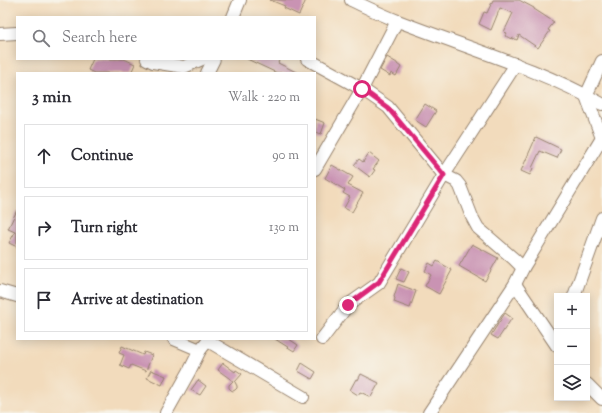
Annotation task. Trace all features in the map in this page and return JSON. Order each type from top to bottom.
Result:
[{"type":"street","points":[[233,16],[240,0]]},
{"type":"street","points":[[351,0],[397,21],[516,64],[602,104]]},
{"type":"street","points":[[316,167],[362,89],[397,21]]},
{"type":"street","points":[[0,34],[16,33]]},
{"type":"street","points":[[149,60],[153,62],[184,66],[199,60]]},
{"type":"street","points":[[208,72],[214,60]]},
{"type":"street","points":[[309,60],[362,89],[388,108],[444,175],[456,181],[460,186],[478,228],[523,268]]},
{"type":"street","points":[[429,413],[515,284],[523,268],[602,138],[586,96],[602,62]]},
{"type":"street","points":[[322,339],[348,305],[379,282],[444,175],[516,64]]},
{"type":"street","points":[[575,293],[602,218]]},
{"type":"street","points":[[515,284],[554,340]]},
{"type":"street","points":[[0,291],[16,296]]},
{"type":"street","points":[[182,340],[206,343],[303,397]]},
{"type":"street","points":[[166,413],[206,343]]},
{"type":"street","points":[[590,387],[602,399]]},
{"type":"building","points":[[270,0],[306,0],[299,15],[284,8],[285,6]]},
{"type":"building","points":[[493,0],[519,0],[534,8],[554,22],[548,30],[550,31],[538,48],[519,35],[517,40],[505,36],[507,33],[504,32],[513,13],[500,8],[491,30],[479,24],[484,12],[487,13]]},
{"type":"building","points":[[387,57],[401,67],[396,76],[391,73],[390,76],[380,70]]},
{"type":"building","points":[[93,60],[126,60],[135,64],[131,72],[92,72],[88,70]]},
{"type":"building","points":[[249,60],[280,60],[278,63],[296,72],[275,72]]},
{"type":"building","points":[[425,104],[436,111],[426,127],[415,120]]},
{"type":"building","points":[[316,119],[325,123],[321,134],[316,132]]},
{"type":"building","points":[[536,137],[561,149],[557,158],[540,151],[530,175],[521,171]]},
{"type":"building","points":[[369,153],[379,161],[373,169],[375,170],[370,177],[354,165],[359,159],[363,162]]},
{"type":"building","points":[[332,165],[353,177],[348,185],[363,193],[352,212],[344,208],[350,197],[343,193],[345,190],[325,178]]},
{"type":"building","points":[[16,212],[16,246],[9,243],[15,232],[8,229]]},
{"type":"building","points":[[472,244],[498,258],[485,281],[459,266]]},
{"type":"building","points":[[437,261],[452,270],[439,294],[425,286],[431,275],[425,271],[429,263],[434,266]]},
{"type":"building","points":[[401,268],[409,272],[404,282],[396,279]]},
{"type":"building","points":[[398,284],[416,291],[410,308],[394,302]]},
{"type":"building","points":[[505,313],[512,318],[498,339],[491,335]]},
{"type":"building","points":[[277,340],[290,340],[298,345],[294,351]]},
{"type":"building","points":[[122,346],[143,355],[144,352],[152,355],[146,371],[131,365],[129,369],[120,365],[124,355],[119,353]]},
{"type":"building","points":[[223,363],[235,372],[236,370],[242,374],[235,382],[237,388],[233,391],[229,388],[229,385],[233,381],[218,370]]},
{"type":"building","points":[[302,363],[316,372],[312,379],[298,371]]},
{"type":"building","points":[[151,370],[166,376],[162,385],[147,378]]},
{"type":"building","points":[[361,374],[379,383],[371,397],[360,392],[358,395],[350,390],[356,379],[358,380]]},
{"type":"building","points":[[198,380],[206,386],[200,395],[191,390]]},
{"type":"route","points":[[348,305],[379,282],[444,175],[388,108],[362,89]]}]
